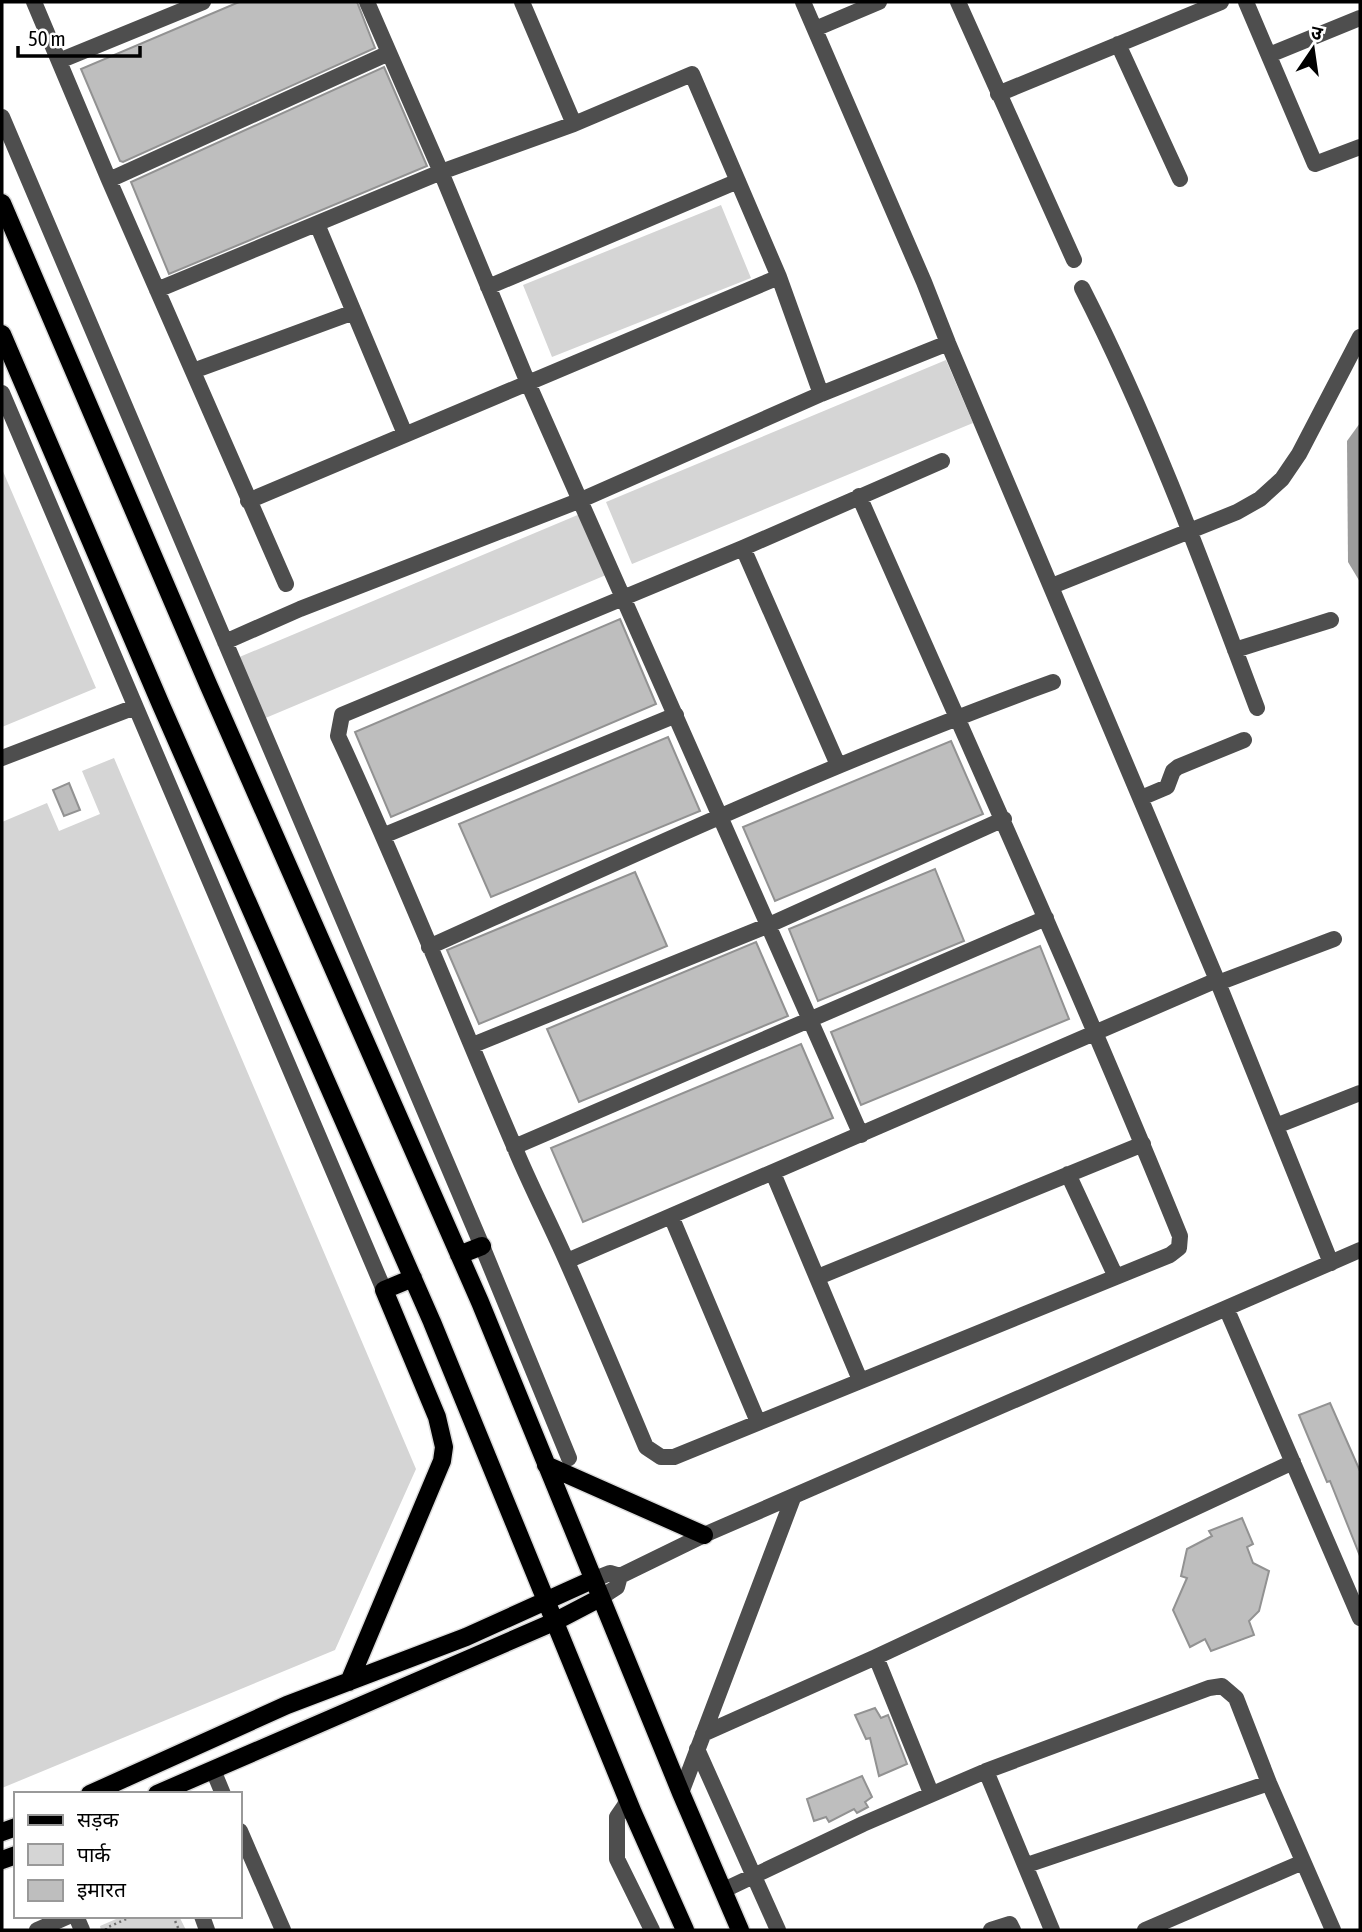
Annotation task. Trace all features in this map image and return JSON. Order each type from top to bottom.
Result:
[{"type":"main road","points":[[2,203],[208,684],[459,1255],[740,1930]]},
{"type":"main road","points":[[2,334],[161,705],[413,1278],[548,1601],[679,1928]]},
{"type":"main road","points":[[459,1255],[482,1246]]},
{"type":"main road","points":[[349,1682],[442,1461],[444,1447],[437,1417],[384,1290],[413,1278]]},
{"type":"main road","points":[[546,1465],[704,1535]]},
{"type":"main road","points":[[94,1792],[287,1705],[466,1637],[593,1580]]},
{"type":"main road","points":[[162,1792],[556,1621],[600,1598]]},
{"type":"street","points":[[34,2],[108,180],[286,584]]},
{"type":"street","points":[[59,61],[203,2]]},
{"type":"street","points":[[367,2],[528,383],[861,1135]]},
{"type":"street","points":[[522,2],[574,124]]},
{"type":"street","points":[[803,2],[924,282],[1218,982],[1331,1263]]},
{"type":"street","points":[[815,29],[879,2]]},
{"type":"street","points":[[958,2],[1074,260]]},
{"type":"street","points":[[998,94],[1221,2]]},
{"type":"street","points":[[1245,2],[1315,164],[1360,147]]},
{"type":"street","points":[[1269,55],[1360,18]]},
{"type":"street","points":[[1118,44],[1180,179]]},
{"type":"street","points":[[108,180],[389,53]]},
{"type":"street","points":[[157,290],[441,172],[574,124],[692,74],[779,277],[821,394]]},
{"type":"street","points":[[2,117],[482,1246],[569,1458]]},
{"type":"street","points":[[488,287],[738,181]]},
{"type":"street","points":[[317,224],[405,434]]},
{"type":"street","points":[[248,501],[779,277]]},
{"type":"street","points":[[1082,288],[1105,334],[1190,531],[1257,708]]},
{"type":"street","points":[[193,372],[354,313]]},
{"type":"street","points":[[1052,586],[1237,512],[1260,499],[1282,479],[1299,454],[1360,337]]},
{"type":"street","points":[[225,642],[300,609],[581,500],[821,394],[948,343]]},
{"type":"street","points":[[2,394],[384,1290]]},
{"type":"street","points":[[859,496],[1004,819],[1143,1143],[1180,1236],[1179,1248],[1170,1255],[674,1457],[661,1457],[646,1447],[567,1261],[514,1147],[473,1045],[429,947],[385,835],[338,736],[342,715],[743,548],[859,496],[942,461]]},
{"type":"street","points":[[743,548],[838,765]]},
{"type":"street","points":[[1235,650],[1331,620]]},
{"type":"street","points":[[429,947],[838,765],[956,717],[1053,682]]},
{"type":"street","points":[[2,758],[135,707]]},
{"type":"street","points":[[385,835],[676,715]]},
{"type":"street","points":[[1141,799],[1167,787],[1173,771],[1178,767],[1244,740]]},
{"type":"street","points":[[473,1045],[769,925],[1004,819]]},
{"type":"street","points":[[514,1147],[1046,918]]},
{"type":"street","points":[[567,1261],[1218,982],[1334,939]]},
{"type":"street","points":[[1276,1126],[1360,1093]]},
{"type":"street","points":[[818,1277],[1143,1143]]},
{"type":"street","points":[[773,1172],[860,1380]]},
{"type":"street","points":[[1068,1174],[1116,1277]]},
{"type":"street","points":[[671,1216],[758,1422]]},
{"type":"street","points":[[593,1580],[610,1573],[620,1576],[704,1535],[1360,1250]]},
{"type":"street","points":[[1227,1310],[1360,1618]]},
{"type":"street","points":[[700,1741],[1293,1462]]},
{"type":"street","points":[[681,1793],[793,1498]]},
{"type":"street","points":[[600,1598],[617,1587],[620,1576]]},
{"type":"street","points":[[876,1657],[931,1793]]},
{"type":"street","points":[[724,1890],[986,1770],[1209,1688],[1223,1686],[1236,1698],[1269,1783],[1333,1930]]},
{"type":"street","points":[[700,1741],[721,1804],[778,1930]]},
{"type":"street","points":[[213,1770],[222,1792]]},
{"type":"street","points":[[986,1770],[1052,1930]]},
{"type":"street","points":[[1027,1865],[1269,1783]]},
{"type":"street","points":[[628,1801],[617,1817],[617,1859],[652,1930]]},
{"type":"street","points":[[242,1836],[283,1930]]},
{"type":"street","points":[[1144,1930],[1303,1862]]},
{"type":"street","points":[[37,1930],[64,1918]]},
{"type":"street","points":[[991,1930],[1010,1924],[1013,1930]]},
{"type":"path","points":[[106,1930],[128,1918]]},
{"type":"green space","points":[[721,205],[751,278],[552,357],[523,285]]},
{"type":"green space","points":[[946,360],[973,423],[632,564],[606,502]]},
{"type":"green space","points":[[2,469],[96,688],[2,727]]},
{"type":"green space","points":[[580,514],[606,575],[256,722],[230,661]]},
{"type":"green space","points":[[114,758],[416,1469],[335,1650],[2,1788],[2,822],[47,803],[59,831],[100,814],[82,771]]},
{"type":"green space","points":[[118,1918],[180,1918],[186,1930],[101,1930],[100,1926]]},
{"type":"shaded area","points":[[1360,423],[1360,582],[1348,562],[1347,441]]},
{"type":"building","points":[[239,2],[357,2],[375,48],[123,162],[120,161],[81,69]]},
{"type":"building","points":[[384,67],[427,166],[169,274],[131,182]]},
{"type":"building","points":[[620,619],[656,704],[391,817],[355,732]]},
{"type":"building","points":[[668,737],[700,811],[491,897],[459,824]]},
{"type":"building","points":[[951,741],[983,814],[775,901],[743,827]]},
{"type":"building","points":[[69,783],[80,810],[64,816],[53,790]]},
{"type":"building","points":[[935,869],[964,941],[818,1001],[789,929]]},
{"type":"building","points":[[635,872],[667,946],[479,1024],[447,950]]},
{"type":"building","points":[[756,942],[788,1016],[579,1102],[547,1029]]},
{"type":"building","points":[[1040,946],[1069,1019],[861,1105],[831,1032]]},
{"type":"building","points":[[801,1044],[833,1118],[583,1222],[551,1148]]},
{"type":"building","points":[[1330,1403],[1360,1471],[1360,1556],[1330,1481],[1327,1482],[1299,1415]]},
{"type":"building","points":[[1242,1518],[1253,1544],[1247,1547],[1253,1563],[1269,1571],[1259,1611],[1249,1621],[1254,1635],[1211,1651],[1205,1639],[1190,1647],[1173,1610],[1187,1578],[1181,1576],[1187,1549],[1212,1536],[1209,1531]]},
{"type":"building","points":[[875,1708],[881,1718],[888,1715],[907,1764],[879,1776],[870,1738],[866,1739],[855,1715]]},
{"type":"building","points":[[862,1776],[872,1797],[865,1802],[868,1807],[857,1813],[854,1809],[829,1822],[826,1817],[814,1821],[807,1799]]}]
